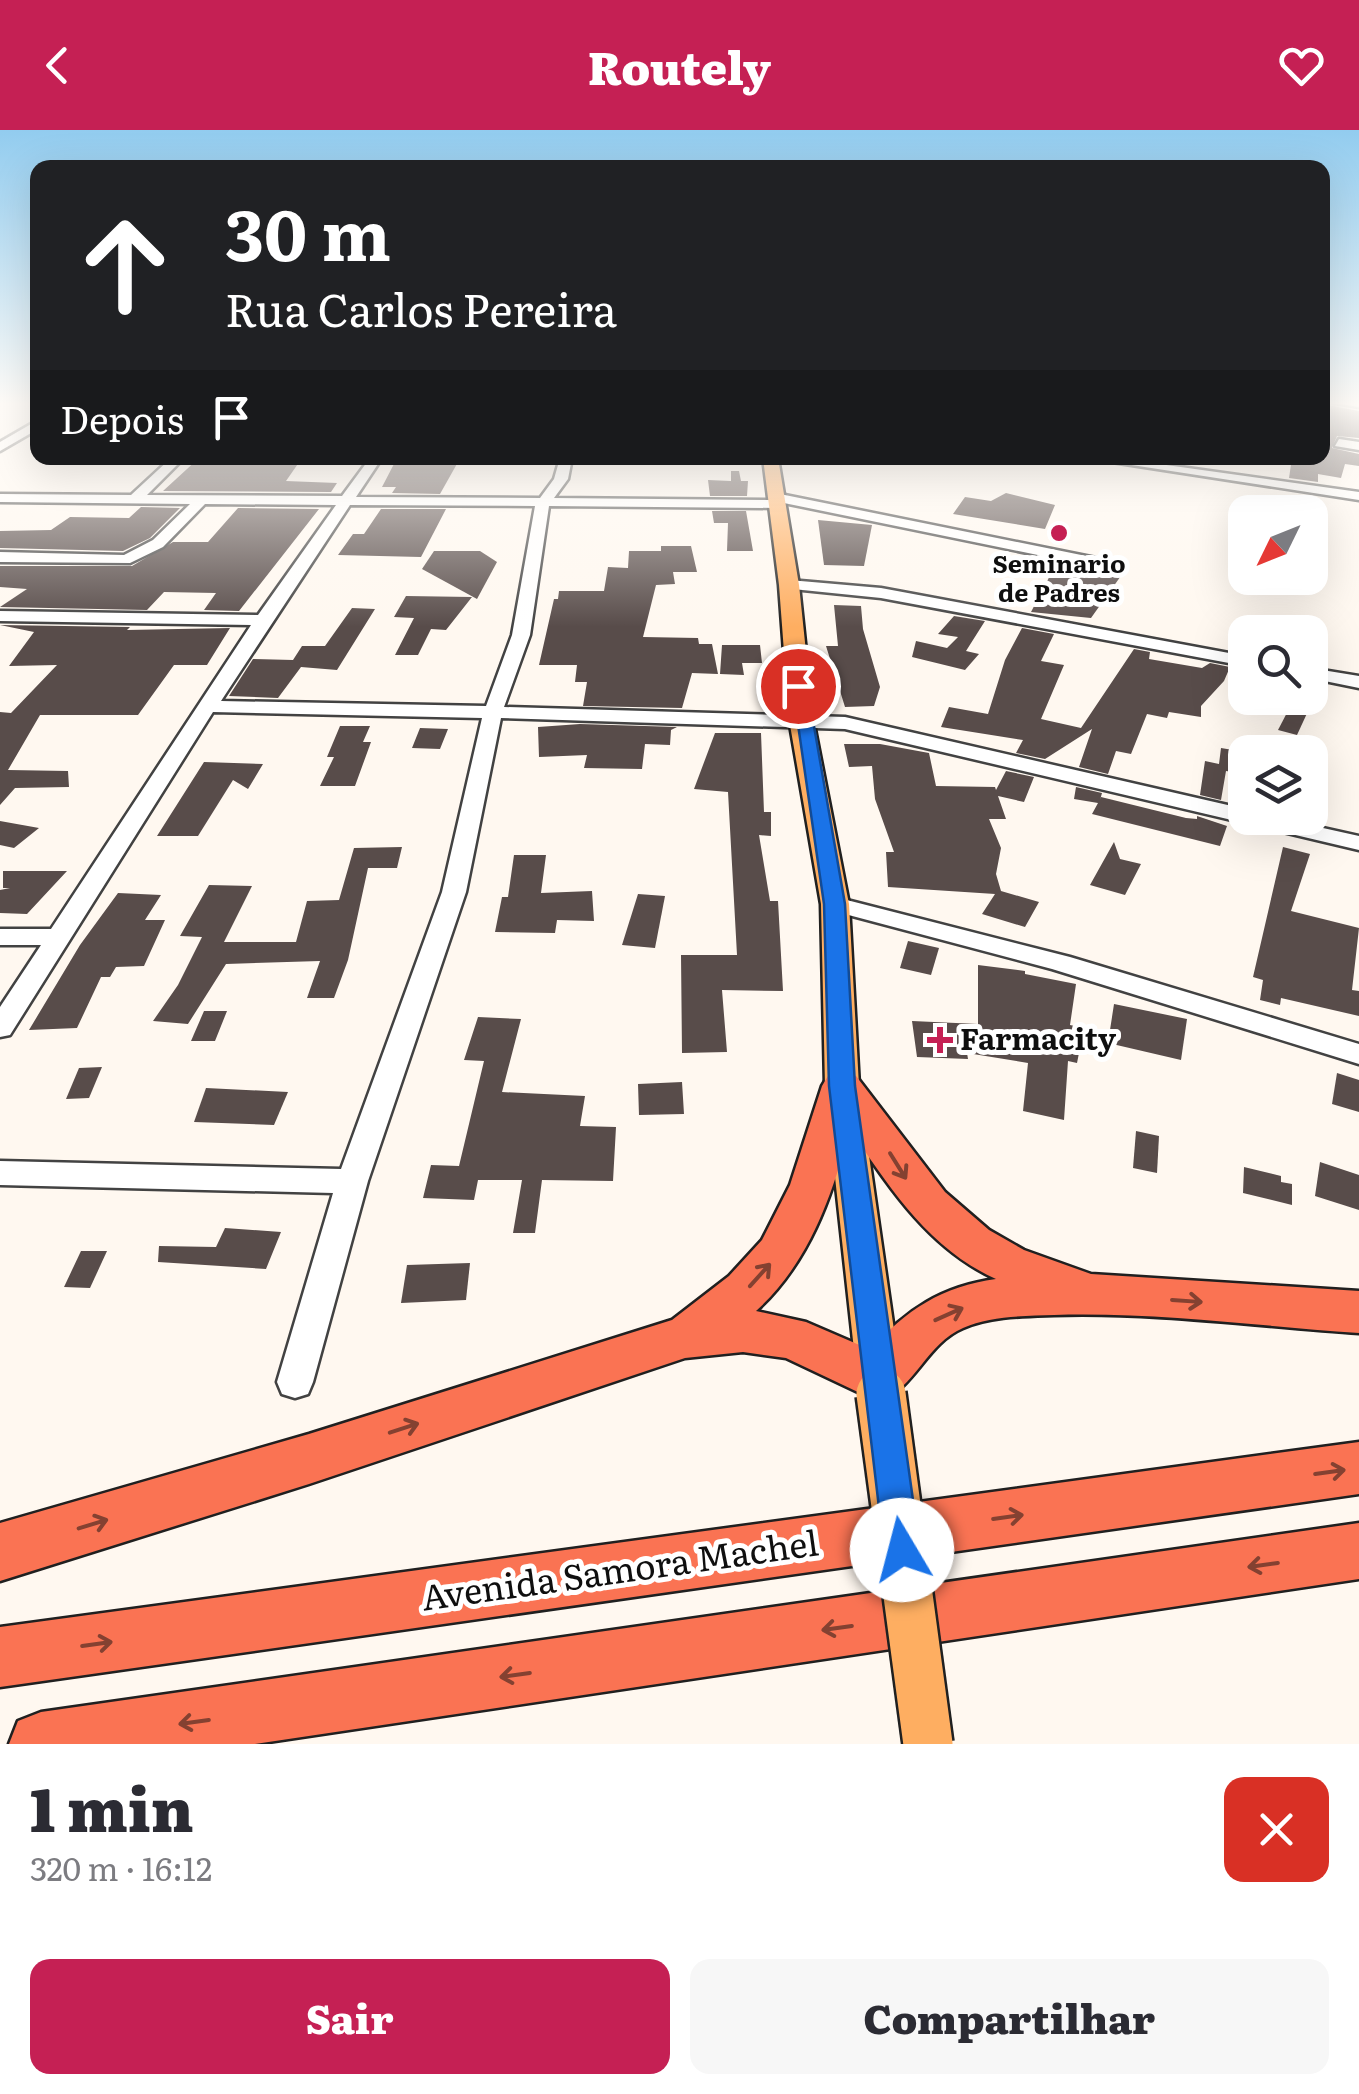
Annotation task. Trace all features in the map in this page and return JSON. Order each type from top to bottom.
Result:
[{"type":"highway","points":[[842,1086],[909,1183],[944,1220],[998,1258],[1089,1294]]},
{"type":"highway","points":[[685,1336],[744,1291],[778,1253],[796,1220],[820,1158],[842,1086]]},
{"type":"highway","points":[[0,1552],[308,1460],[685,1336],[730,1329],[767,1330],[808,1342],[880,1386],[912,1338],[944,1312],[991,1299],[1089,1294],[1359,1312]]},
{"type":"highway","name":"Avenida Samora Machel","points":[[0,1658],[1359,1468]]},
{"type":"highway","points":[[41,1744],[1359,1551]]},
{"type":"main road","points":[[773,476],[789,585],[801,719],[834,904],[842,1086],[928,1744]]},
{"type":"street","points":[[134,500],[159,476]]},
{"type":"street","points":[[0,1028],[263,620],[364,476]]},
{"type":"street","points":[[295,1382],[352,1181],[454,892],[493,712],[521,635],[542,505],[561,476]]},
{"type":"street","points":[[1246,476],[1359,496]]},
{"type":"street","points":[[0,498],[542,505],[776,501],[1096,562]]},
{"type":"street","points":[[0,557],[126,560],[155,548],[201,500]]},
{"type":"street","points":[[789,585],[882,593],[1228,657]]},
{"type":"street","points":[[0,616],[263,620]]},
{"type":"street","points":[[1328,676],[1359,682]]},
{"type":"street","points":[[208,706],[801,719],[863,726],[1228,812]]},
{"type":"street","points":[[1325,835],[1359,843]]},
{"type":"street","points":[[834,904],[1061,963],[1359,1054]]},
{"type":"street","points":[[0,938],[59,937]]},
{"type":"street","points":[[0,1172],[352,1181]]},
{"type":"building","points":[[179,476],[289,476],[286,481],[337,483],[331,492],[163,491]]},
{"type":"building","points":[[388,476],[450,476],[440,494],[392,493],[396,487],[382,487]]},
{"type":"building","points":[[731,476],[740,476],[741,481],[748,481],[747,496],[710,496],[708,480],[731,481]]},
{"type":"building","points":[[1318,476],[1318,482],[1289,478]]},
{"type":"building","points":[[1006,493],[1055,505],[1045,529],[953,514],[965,497],[991,501]]},
{"type":"building","points":[[141,507],[180,508],[150,538],[123,551],[0,548],[0,531],[51,530],[70,517],[129,518]]},
{"type":"building","points":[[238,508],[319,509],[239,611],[204,610],[216,593],[164,592],[147,610],[0,607],[27,589],[0,587],[0,566],[132,566],[173,542],[208,542]]},
{"type":"building","points":[[381,509],[446,509],[421,557],[338,555],[353,534],[364,534]]},
{"type":"building","points":[[712,511],[746,511],[753,551],[727,551],[728,523],[714,523]]},
{"type":"building","points":[[818,520],[872,525],[864,566],[824,565]]},
{"type":"building","points":[[661,546],[691,546],[697,572],[673,572],[675,584],[656,585],[643,637],[698,638],[699,644],[712,644],[718,674],[692,673],[682,708],[583,706],[587,682],[575,682],[577,665],[539,665],[554,599],[558,599],[559,591],[604,591],[608,567],[628,568],[629,551],[661,551]]},
{"type":"building","points":[[434,551],[480,551],[497,562],[477,599],[422,569]]},
{"type":"building","points":[[1056,564],[1095,571],[1104,567],[1123,573],[1091,618],[1031,612]]},
{"type":"building","points":[[406,596],[472,597],[446,630],[431,629],[418,655],[395,655],[414,618],[394,617]]},
{"type":"building","points":[[834,605],[861,606],[863,629],[880,687],[874,706],[845,707],[826,646],[838,646]]},
{"type":"building","points":[[352,608],[375,609],[337,670],[301,667],[278,698],[229,696],[253,659],[293,660],[302,646],[325,646]]},
{"type":"building","points":[[954,616],[985,621],[966,651],[979,654],[965,670],[912,657],[916,641],[947,648],[958,637],[938,634]]},
{"type":"building","points":[[0,625],[130,627],[127,630],[230,628],[207,665],[174,665],[138,715],[40,715],[8,770],[68,771],[69,787],[15,788],[0,805],[0,712],[11,713],[57,665],[9,666],[34,632]]},
{"type":"building","points":[[1022,628],[1054,634],[1041,661],[1064,665],[1041,719],[1081,728],[1134,649],[1150,652],[1149,659],[1202,668],[1210,663],[1228,667],[1228,672],[1201,706],[1201,717],[1169,712],[1167,718],[1147,714],[1131,754],[1116,751],[1108,774],[1079,767],[1092,729],[1045,759],[1016,753],[1023,740],[941,727],[949,707],[988,714],[1005,660]]},
{"type":"building","points":[[722,645],[760,645],[762,663],[742,663],[744,675],[720,674]]},
{"type":"building","points":[[1286,715],[1306,715],[1297,735],[1278,730]]},
{"type":"building","points":[[340,726],[370,726],[363,742],[371,742],[355,786],[320,786],[334,757],[327,757]]},
{"type":"building","points":[[538,727],[677,727],[671,730],[670,745],[645,744],[642,769],[584,768],[587,755],[539,757]]},
{"type":"building","points":[[420,728],[448,729],[440,749],[412,748]]},
{"type":"building","points":[[715,733],[761,733],[764,812],[771,812],[771,836],[759,835],[770,901],[778,901],[783,991],[722,990],[727,1052],[682,1053],[681,955],[737,955],[728,792],[694,789]]},
{"type":"building","points":[[844,744],[880,744],[929,753],[936,786],[996,790],[1006,771],[1034,777],[1024,802],[998,796],[1006,819],[989,819],[1001,848],[996,874],[1001,891],[1039,902],[1025,927],[982,914],[995,894],[888,887],[886,852],[894,852],[875,799],[872,766],[849,767]]},
{"type":"building","points":[[1221,748],[1228,749],[1228,771],[1221,800],[1200,795],[1205,761],[1219,764]]},
{"type":"building","points":[[204,762],[263,764],[248,789],[233,780],[198,836],[157,836]]},
{"type":"building","points":[[1076,787],[1102,793],[1100,800],[1101,797],[1186,818],[1197,816],[1227,826],[1220,846],[1092,814],[1098,803],[1074,799]]},
{"type":"building","points":[[0,821],[39,828],[14,848],[0,845]]},
{"type":"building","points":[[1114,842],[1120,859],[1141,864],[1125,895],[1090,885]]},
{"type":"building","points":[[402,847],[397,868],[368,868],[348,960],[334,998],[307,998],[320,961],[226,964],[188,1024],[153,1021],[178,985],[202,937],[180,936],[209,885],[252,886],[224,942],[296,942],[307,901],[339,900],[354,848]]},
{"type":"building","points":[[1283,847],[1310,854],[1291,911],[1359,928],[1352,990],[1359,991],[1359,1016],[1281,998],[1280,1005],[1260,1000],[1263,980],[1253,977]]},
{"type":"building","points":[[514,855],[546,855],[541,893],[592,891],[594,921],[557,920],[555,933],[495,932],[502,897],[508,897]]},
{"type":"building","points":[[3,871],[67,871],[27,914],[0,913],[0,890],[10,888],[3,888]]},
{"type":"building","points":[[118,893],[161,895],[145,920],[165,920],[144,966],[116,967],[110,977],[101,977],[77,1028],[29,1030],[80,945]]},
{"type":"building","points":[[638,894],[665,896],[655,948],[622,945]]},
{"type":"building","points":[[908,941],[939,948],[931,975],[900,968]]},
{"type":"building","points":[[978,965],[1025,971],[1076,984],[1070,1025],[1084,1028],[1077,1063],[1068,1061],[1064,1120],[1023,1111],[1028,1063],[967,1053],[968,1059],[917,1057],[912,1021],[978,1024]]},
{"type":"building","points":[[1114,1004],[1187,1019],[1181,1060],[1108,1043]]},
{"type":"building","points":[[204,1011],[227,1011],[215,1041],[191,1041]]},
{"type":"building","points":[[478,1017],[521,1019],[502,1092],[585,1096],[580,1126],[616,1127],[613,1181],[542,1180],[535,1233],[513,1233],[522,1180],[478,1180],[474,1200],[423,1198],[431,1165],[459,1166],[484,1061],[464,1060]]},
{"type":"building","points":[[102,1067],[89,1098],[66,1099],[79,1068]]},
{"type":"building","points":[[1337,1073],[1359,1080],[1359,1112],[1332,1104]]},
{"type":"building","points":[[682,1082],[684,1114],[639,1115],[638,1084]]},
{"type":"building","points":[[206,1088],[288,1092],[274,1125],[194,1122]]},
{"type":"building","points":[[1136,1131],[1159,1136],[1157,1173],[1133,1168]]},
{"type":"building","points":[[1320,1162],[1359,1175],[1359,1210],[1315,1196]]},
{"type":"building","points":[[1244,1167],[1281,1176],[1281,1182],[1292,1184],[1292,1205],[1243,1193]]},
{"type":"building","points":[[225,1228],[281,1232],[266,1269],[158,1262],[159,1246],[216,1247]]},
{"type":"building","points":[[81,1251],[107,1251],[90,1288],[64,1287]]},
{"type":"building","points":[[470,1263],[466,1300],[401,1303],[407,1265]]},
{"type":"place","name":"Seminario de Padres","points":[[1059,533]]},
{"type":"place","name":"Farmacity","points":[[940,1040]]},
{"type":"route","points":[[798,686],[834,904],[842,1086],[902,1550]]}]
